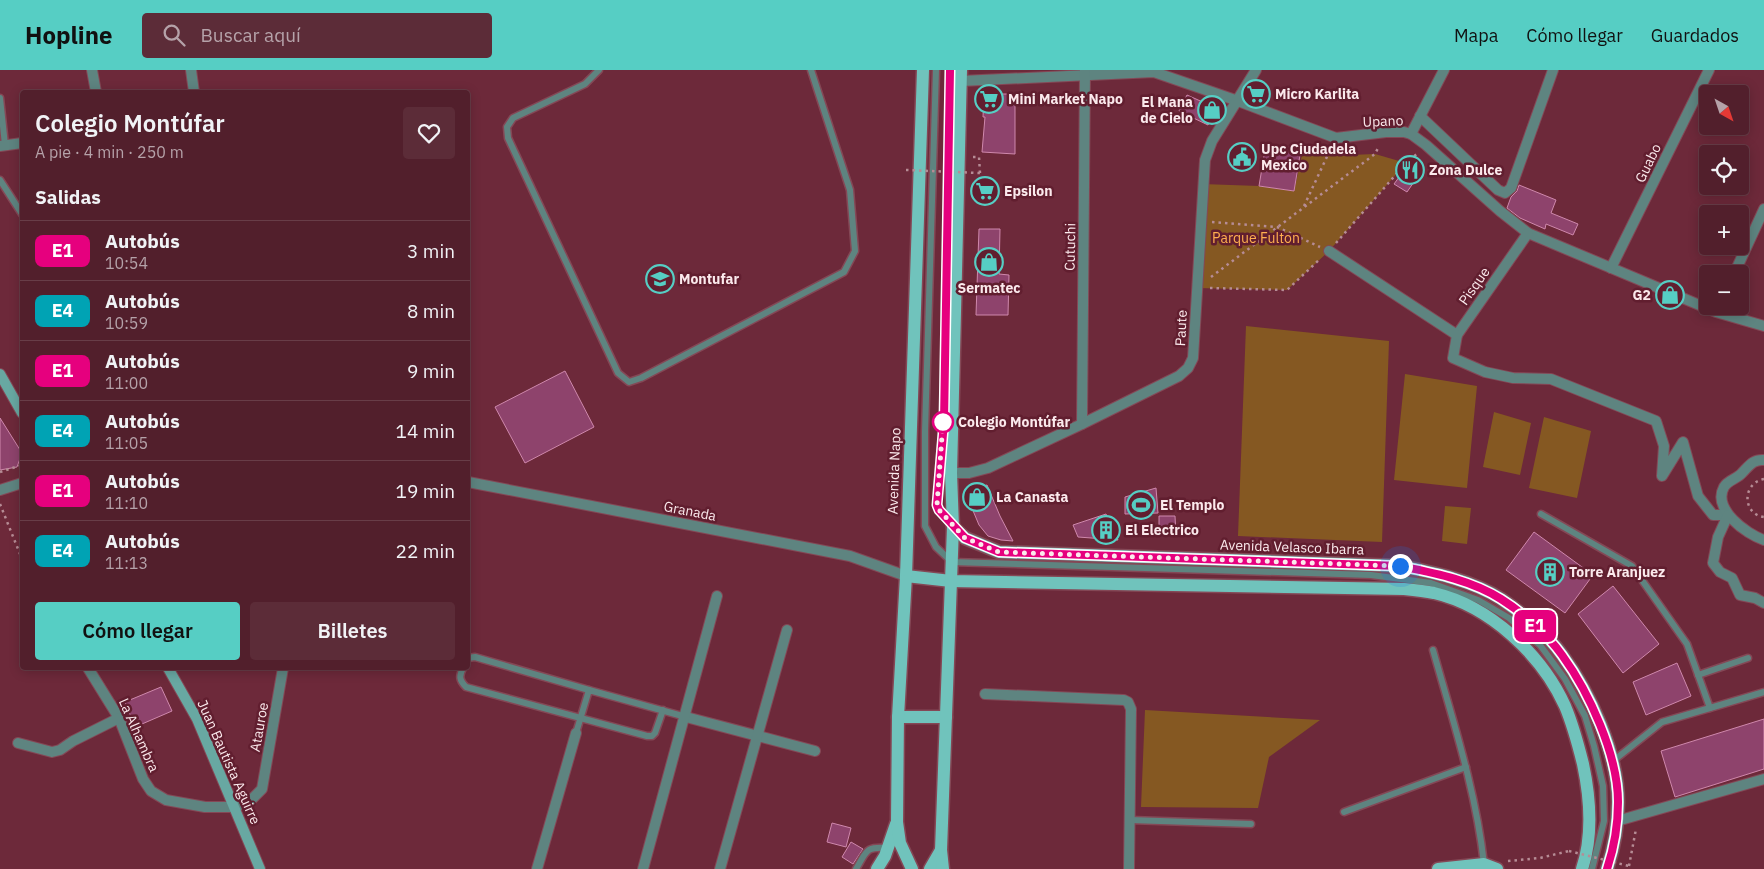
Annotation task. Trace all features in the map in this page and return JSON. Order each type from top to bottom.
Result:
[{"type":"main road","name":"Avenida Napo","points":[[912,869],[900,843],[897,822],[898,717],[906,576],[923,70]]},
{"type":"main road","points":[[943,869],[942,850],[953,526],[951,473],[961,76]]},
{"type":"main road","points":[[0,374],[20,409]]},
{"type":"main road","name":"Avenida Velasco Ibarra","points":[[953,526],[965,538],[999,552],[1400,566],[1434,573],[1474,585],[1500,598],[1528,619],[1562,654],[1587,695],[1602,729],[1612,761],[1618,800],[1612,856],[1607,869]]},
{"type":"main road","points":[[906,576],[951,582],[1404,589],[1435,593],[1462,603],[1495,623],[1536,659],[1565,706],[1577,738],[1587,784],[1589,824],[1582,869]]},
{"type":"main road","name":"Juan Bautista Aguirre","points":[[169,670],[198,720],[260,869]]},
{"type":"main road","points":[[898,717],[946,717]]},
{"type":"main road","points":[[877,869],[885,856],[897,822]]},
{"type":"main road","points":[[930,869],[942,850]]},
{"type":"main road","points":[[1442,868],[1484,864],[1497,869]]},
{"type":"street","points":[[92,70],[96,90]]},
{"type":"street","points":[[191,70],[194,90]]},
{"type":"street","name":"Paute","points":[[951,473],[969,473],[988,468],[1179,376],[1188,368],[1193,358],[1205,160],[1212,141],[1256,70]]},
{"type":"street","points":[[1411,134],[1444,70]]},
{"type":"street","points":[[1420,116],[1498,190],[1505,193],[1511,188],[1553,70]]},
{"type":"street","name":"Guabo","points":[[1612,268],[1708,70]]},
{"type":"street","name":"Upano","points":[[961,76],[1155,71],[1336,138],[1386,132],[1411,134],[1500,211],[1528,232],[1612,268],[1699,302]]},
{"type":"street","name":"Cutuchi","points":[[1082,424],[1085,72]]},
{"type":"street","points":[[3,145],[20,143]]},
{"type":"street","points":[[1738,265],[1764,210]]},
{"type":"street","name":"Pisque","points":[[1528,232],[1456,335],[1453,358],[1485,372],[1513,378],[1551,379],[1656,421],[1664,446],[1662,476],[1683,442],[1698,496],[1713,515],[1728,515]]},
{"type":"street","points":[[1329,251],[1456,335]]},
{"type":"street","name":"Upano","points":[[1734,315],[1764,326]]},
{"type":"street","points":[[1764,460],[1753,462],[1743,473],[1727,483],[1722,493],[1723,506],[1728,515],[1747,531],[1764,540]]},
{"type":"street","name":"Granada","points":[[470,482],[850,556],[906,576]]},
{"type":"street","points":[[0,490],[20,484]]},
{"type":"street","points":[[1728,515],[1718,537],[1713,563],[1720,572],[1732,578],[1740,595],[1755,598],[1764,603]]},
{"type":"street","points":[[643,869],[686,717],[717,596]]},
{"type":"street","points":[[720,869],[787,630]]},
{"type":"street","name":"La Alhambra","points":[[89,670],[119,718],[143,779],[151,791],[166,800],[205,807],[235,807]]},
{"type":"street","name":"Atauroe","points":[[235,807],[251,800],[262,789],[283,670]]},
{"type":"street","points":[[985,694],[1124,700],[1128,702],[1131,709],[1129,869]]},
{"type":"street","points":[[686,717],[815,751]]},
{"type":"street","points":[[18,743],[52,752],[60,750],[73,741],[119,718]]},
{"type":"street","points":[[537,869],[576,733]]},
{"type":"street","points":[[1617,821],[1764,779]]},
{"type":"lane","points":[[599,70],[585,84],[513,118],[506,127],[508,138],[618,373],[629,382],[641,378],[844,272],[855,251],[850,190],[811,70]]},
{"type":"lane","points":[[936,70],[925,431],[925,526],[936,547],[952,562],[1371,575],[1431,583],[1478,600],[1509,618],[1540,645],[1565,679],[1585,716],[1603,786],[1604,822],[1592,869]]},
{"type":"lane","points":[[950,70],[944,422],[937,505],[953,526]]},
{"type":"lane","points":[[0,98],[3,145]]},
{"type":"lane","points":[[0,180],[20,211]]},
{"type":"lane","points":[[1541,514],[1632,566],[1688,644],[1710,708]]},
{"type":"lane","points":[[1433,650],[1466,767],[1480,832],[1484,864]]},
{"type":"lane","points":[[470,658],[475,657],[686,717]]},
{"type":"lane","points":[[1698,675],[1748,658]]},
{"type":"lane","points":[[462,670],[459,676],[461,682],[466,687],[652,736],[655,733],[663,710]]},
{"type":"lane","points":[[576,733],[589,690]]},
{"type":"lane","points":[[1612,761],[1662,722],[1764,692]]},
{"type":"lane","points":[[1344,812],[1466,767]]},
{"type":"lane","points":[[1130,820],[1251,824]]},
{"type":"lane","points":[[856,869],[870,848],[888,848]]},
{"type":"path","points":[[1197,288],[1375,154],[1386,132]]},
{"type":"path","points":[[1303,208],[1336,138]]},
{"type":"path","points":[[1197,288],[1287,290],[1329,251],[1406,163],[1426,145]]},
{"type":"path","points":[[906,170],[980,173],[979,157]]},
{"type":"path","points":[[1200,221],[1277,227],[1329,251]]},
{"type":"path","points":[[0,472],[20,466]]},
{"type":"path","points":[[1764,479],[1754,483],[1750,488],[1748,498],[1754,513],[1764,517]]},
{"type":"path","points":[[0,504],[20,554]]},
{"type":"path","points":[[1484,864],[1540,858],[1569,851],[1629,866],[1635,841]]},
{"type":"green space","name":"Parque Fulton","points":[[1304,146],[1327,156],[1375,154],[1406,163],[1329,251],[1287,290],[1197,288],[1202,184],[1259,186],[1294,191]]},
{"type":"green space","points":[[1246,326],[1389,341],[1382,542],[1238,536]]},
{"type":"green space","points":[[1405,374],[1477,386],[1467,488],[1394,480]]},
{"type":"green space","points":[[1494,412],[1531,423],[1520,475],[1483,467]]},
{"type":"green space","points":[[1544,417],[1591,431],[1577,498],[1529,488]]},
{"type":"green space","points":[[1445,506],[1471,508],[1467,544],[1442,541]]},
{"type":"green space","points":[[1145,710],[1320,720],[1269,757],[1258,808],[1141,807]]},
{"type":"building","points":[[984,94],[1015,94],[1015,154],[982,152],[985,117],[983,117]]},
{"type":"building","points":[[1187,95],[1216,108],[1208,125],[1179,111]]},
{"type":"building","points":[[1266,144],[1301,149],[1294,191],[1259,186]]},
{"type":"building","points":[[1408,165],[1420,173],[1407,192],[1394,184]]},
{"type":"building","points":[[1519,185],[1556,200],[1551,213],[1578,224],[1573,235],[1546,224],[1545,229],[1520,218],[1507,208],[1511,197],[1517,191]]},
{"type":"building","points":[[979,229],[1000,229],[999,274],[1009,275],[1008,315],[976,315]]},
{"type":"building","points":[[565,371],[594,427],[525,463],[495,407]]},
{"type":"building","points":[[0,418],[20,450],[20,459],[17,467],[0,470]]},
{"type":"building","points":[[987,485],[1013,541],[988,536],[979,525],[969,501],[969,490]]},
{"type":"building","name":"El Templo","points":[[1156,488],[1158,513],[1125,514],[1125,497]]},
{"type":"building","points":[[1106,514],[1118,540],[1078,537],[1073,525]]},
{"type":"building","points":[[1159,516],[1175,516],[1176,535],[1159,535]]},
{"type":"building","name":"Torre Aranjuez","points":[[1534,532],[1593,575],[1565,613],[1506,570]]},
{"type":"building","points":[[1613,586],[1659,644],[1623,673],[1578,614]]},
{"type":"building","points":[[1677,663],[1691,696],[1646,715],[1633,682]]},
{"type":"building","points":[[161,687],[172,711],[135,727],[125,702]]},
{"type":"building","points":[[1764,719],[1764,769],[1675,797],[1661,751]]},
{"type":"building","points":[[832,823],[851,828],[846,847],[827,842]]},
{"type":"building","points":[[851,842],[863,849],[853,864],[842,857]]},
{"type":"bus line","name":"E1","points":[[950,70],[944,422],[937,505],[939,510],[965,538],[999,552],[1400,566],[1434,573],[1474,585],[1500,598],[1528,619],[1562,654],[1587,695],[1602,729],[1612,761],[1618,800],[1612,856],[1607,869]]},
{"type":"place","name":"Micro Karlita","points":[[1256,94]]},
{"type":"place","name":"Mini Market Napo","points":[[989,99]]},
{"type":"place","name":"El Mana de Cielo","points":[[1212,110]]},
{"type":"place","name":"Upc Ciudadela Mexico","points":[[1242,157]]},
{"type":"place","name":"Zona Dulce","points":[[1410,170]]},
{"type":"place","name":"Epsilon","points":[[985,191]]},
{"type":"place","name":"Sermatec","points":[[989,262]]},
{"type":"place","name":"Montufar","points":[[660,279]]},
{"type":"place","name":"G2","points":[[1670,295]]},
{"type":"place","name":"Colegio Montúfar","points":[[943,422]]},
{"type":"place","name":"La Canasta","points":[[977,497]]},
{"type":"place","name":"El Templo","points":[[1141,505]]},
{"type":"place","name":"El Electrico","points":[[1106,530]]},
{"type":"place","name":"Torre Aranjuez","points":[[1550,572]]},
{"type":"route","points":[[943,422],[937,505],[939,510],[965,538],[999,552],[1400,566]]}]
